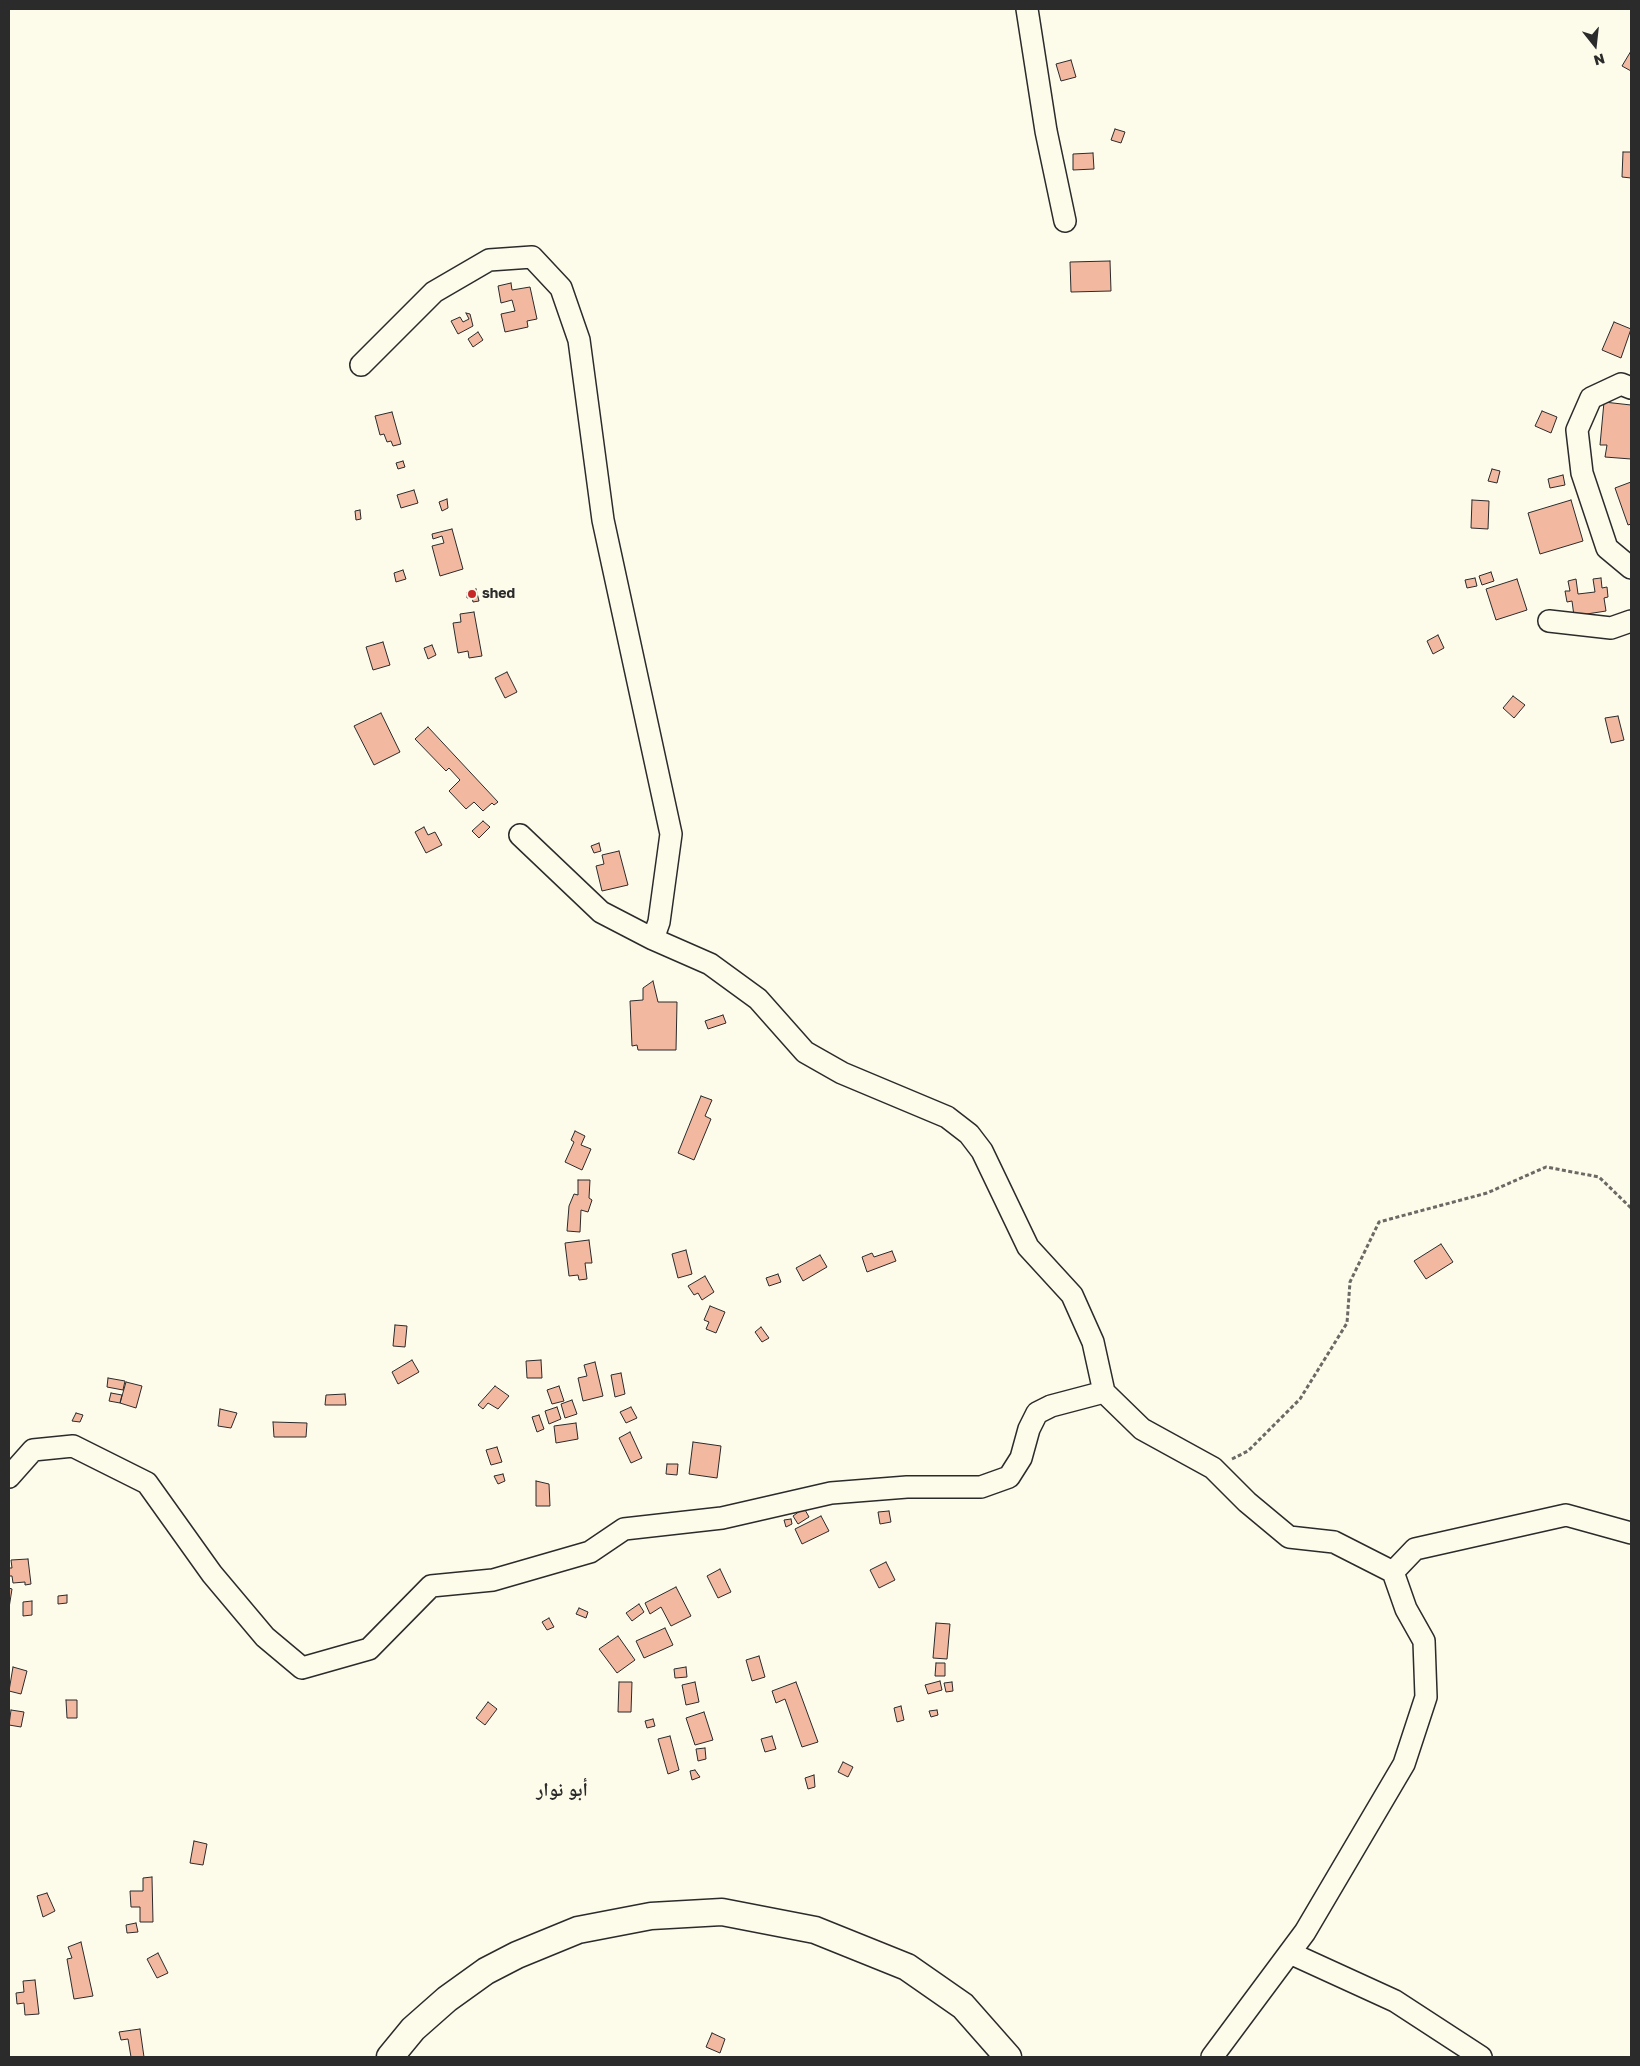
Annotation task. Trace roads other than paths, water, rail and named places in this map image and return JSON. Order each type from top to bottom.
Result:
[{"type":"main road","points":[[390,2057],[413,2029],[447,1999],[486,1971],[517,1955],[578,1930],[651,1916],[722,1912],[815,1930],[906,1967],[963,2006],[1008,2057]]},
{"type":"street","points":[[1027,9],[1046,131],[1065,221]]},
{"type":"street","points":[[361,365],[434,292],[489,260],[532,257],[561,288],[579,340],[603,520],[671,834],[659,922],[653,939]]},
{"type":"street","points":[[1631,388],[1621,384],[1591,398],[1577,430],[1582,473],[1607,548],[1631,568]]},
{"type":"street","points":[[1549,620],[1611,628],[1631,621]]},
{"type":"street","points":[[520,835],[601,912],[653,939],[710,964],[758,999],[805,1052],[842,1073],[947,1117],[969,1134],[982,1151],[1028,1247],[1072,1295],[1093,1342],[1104,1392],[1142,1429],[1213,1468],[1247,1502],[1289,1538],[1334,1542],[1393,1572],[1406,1609],[1424,1641],[1426,1698],[1404,1764],[1306,1932],[1212,2057]]},
{"type":"street","points":[[9,1477],[33,1450],[73,1446],[147,1483],[212,1574],[265,1637],[302,1668],[369,1649],[431,1586],[493,1580],[590,1552],[624,1529],[722,1518],[831,1493],[907,1487],[981,1487],[1009,1477],[1021,1458],[1037,1413],[1051,1406],[1104,1392]]},
{"type":"street","points":[[1393,1572],[1415,1549],[1566,1515],[1631,1533]]},
{"type":"street","points":[[1290,1953],[1396,2001],[1481,2057]]},
{"type":"place","name":"shed","points":[[472,594]]},
{"type":"district","name":"أبو نوار","points":[[562,1790]]}]
